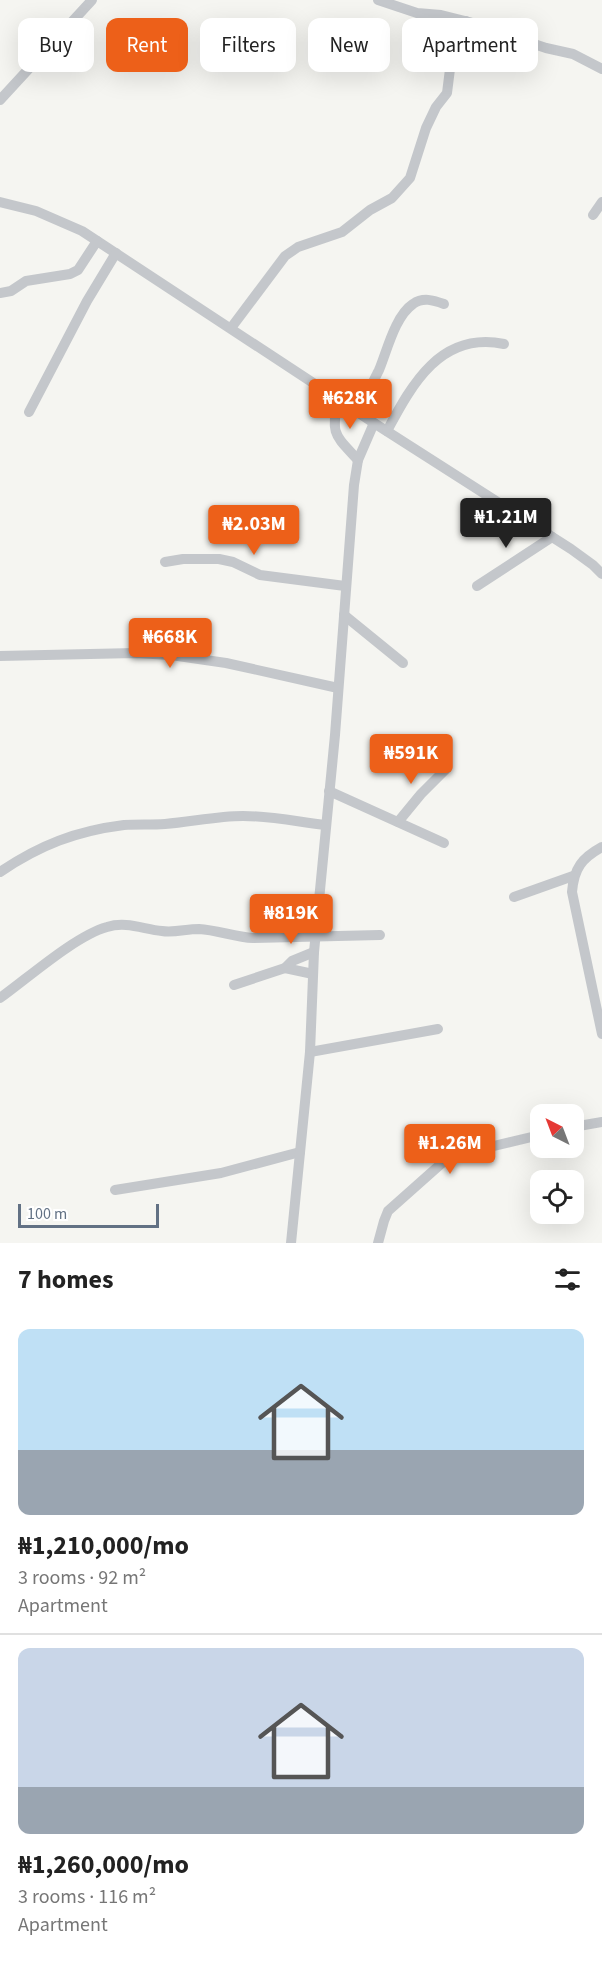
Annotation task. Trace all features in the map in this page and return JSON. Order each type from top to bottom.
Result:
[{"type":"street","points":[[0,100],[92,0]]},
{"type":"street","points":[[378,0],[417,13],[454,18]]},
{"type":"street","points":[[538,45],[573,54],[602,69]]},
{"type":"street","points":[[231,328],[285,256],[298,247],[328,238],[347,229],[370,210],[392,198],[411,178],[426,128],[436,107],[447,93],[450,72]]},
{"type":"street","points":[[0,202],[36,211],[82,231],[552,537],[593,565],[602,574]]},
{"type":"street","points":[[593,215],[602,202]]},
{"type":"street","points":[[0,293],[11,291],[26,281],[70,274],[78,270],[97,241]]},
{"type":"street","points":[[29,412],[87,302],[116,253]]},
{"type":"street","points":[[358,412],[404,313],[412,304],[422,300],[433,300],[444,304]]},
{"type":"street","points":[[387,431],[408,392],[440,357],[467,344],[482,341],[504,344]]},
{"type":"street","points":[[338,399],[334,431],[338,439],[358,460]]},
{"type":"street","points":[[291,1243],[310,1052],[314,952],[345,586],[358,460],[374,423]]},
{"type":"street","points":[[477,586],[552,537]]},
{"type":"street","points":[[165,562],[192,558],[219,559],[233,562],[260,575],[345,586]]},
{"type":"street","points":[[344,615],[403,663]]},
{"type":"street","points":[[0,656],[135,652],[171,655],[226,663],[338,688]]},
{"type":"street","points":[[398,822],[447,768]]},
{"type":"street","points":[[329,792],[444,843]]},
{"type":"street","points":[[0,872],[32,851],[49,844],[79,833],[123,825],[164,824],[245,816],[326,825]]},
{"type":"street","points":[[602,847],[583,860],[573,876],[572,892],[602,1034]]},
{"type":"street","points":[[514,897],[573,876]]},
{"type":"street","points":[[0,998],[68,948],[93,932],[109,926],[126,924],[163,932],[202,930],[253,938],[380,935]]},
{"type":"street","points":[[234,985],[285,968],[292,961],[314,952]]},
{"type":"street","points":[[285,968],[313,974]]},
{"type":"street","points":[[590,975],[602,975]]},
{"type":"street","points":[[310,1052],[438,1029]]},
{"type":"street","points":[[584,1126],[602,1122]]},
{"type":"street","points":[[378,1243],[388,1211],[442,1163],[473,1151],[530,1137]]},
{"type":"street","points":[[115,1190],[221,1173],[300,1152]]}]
